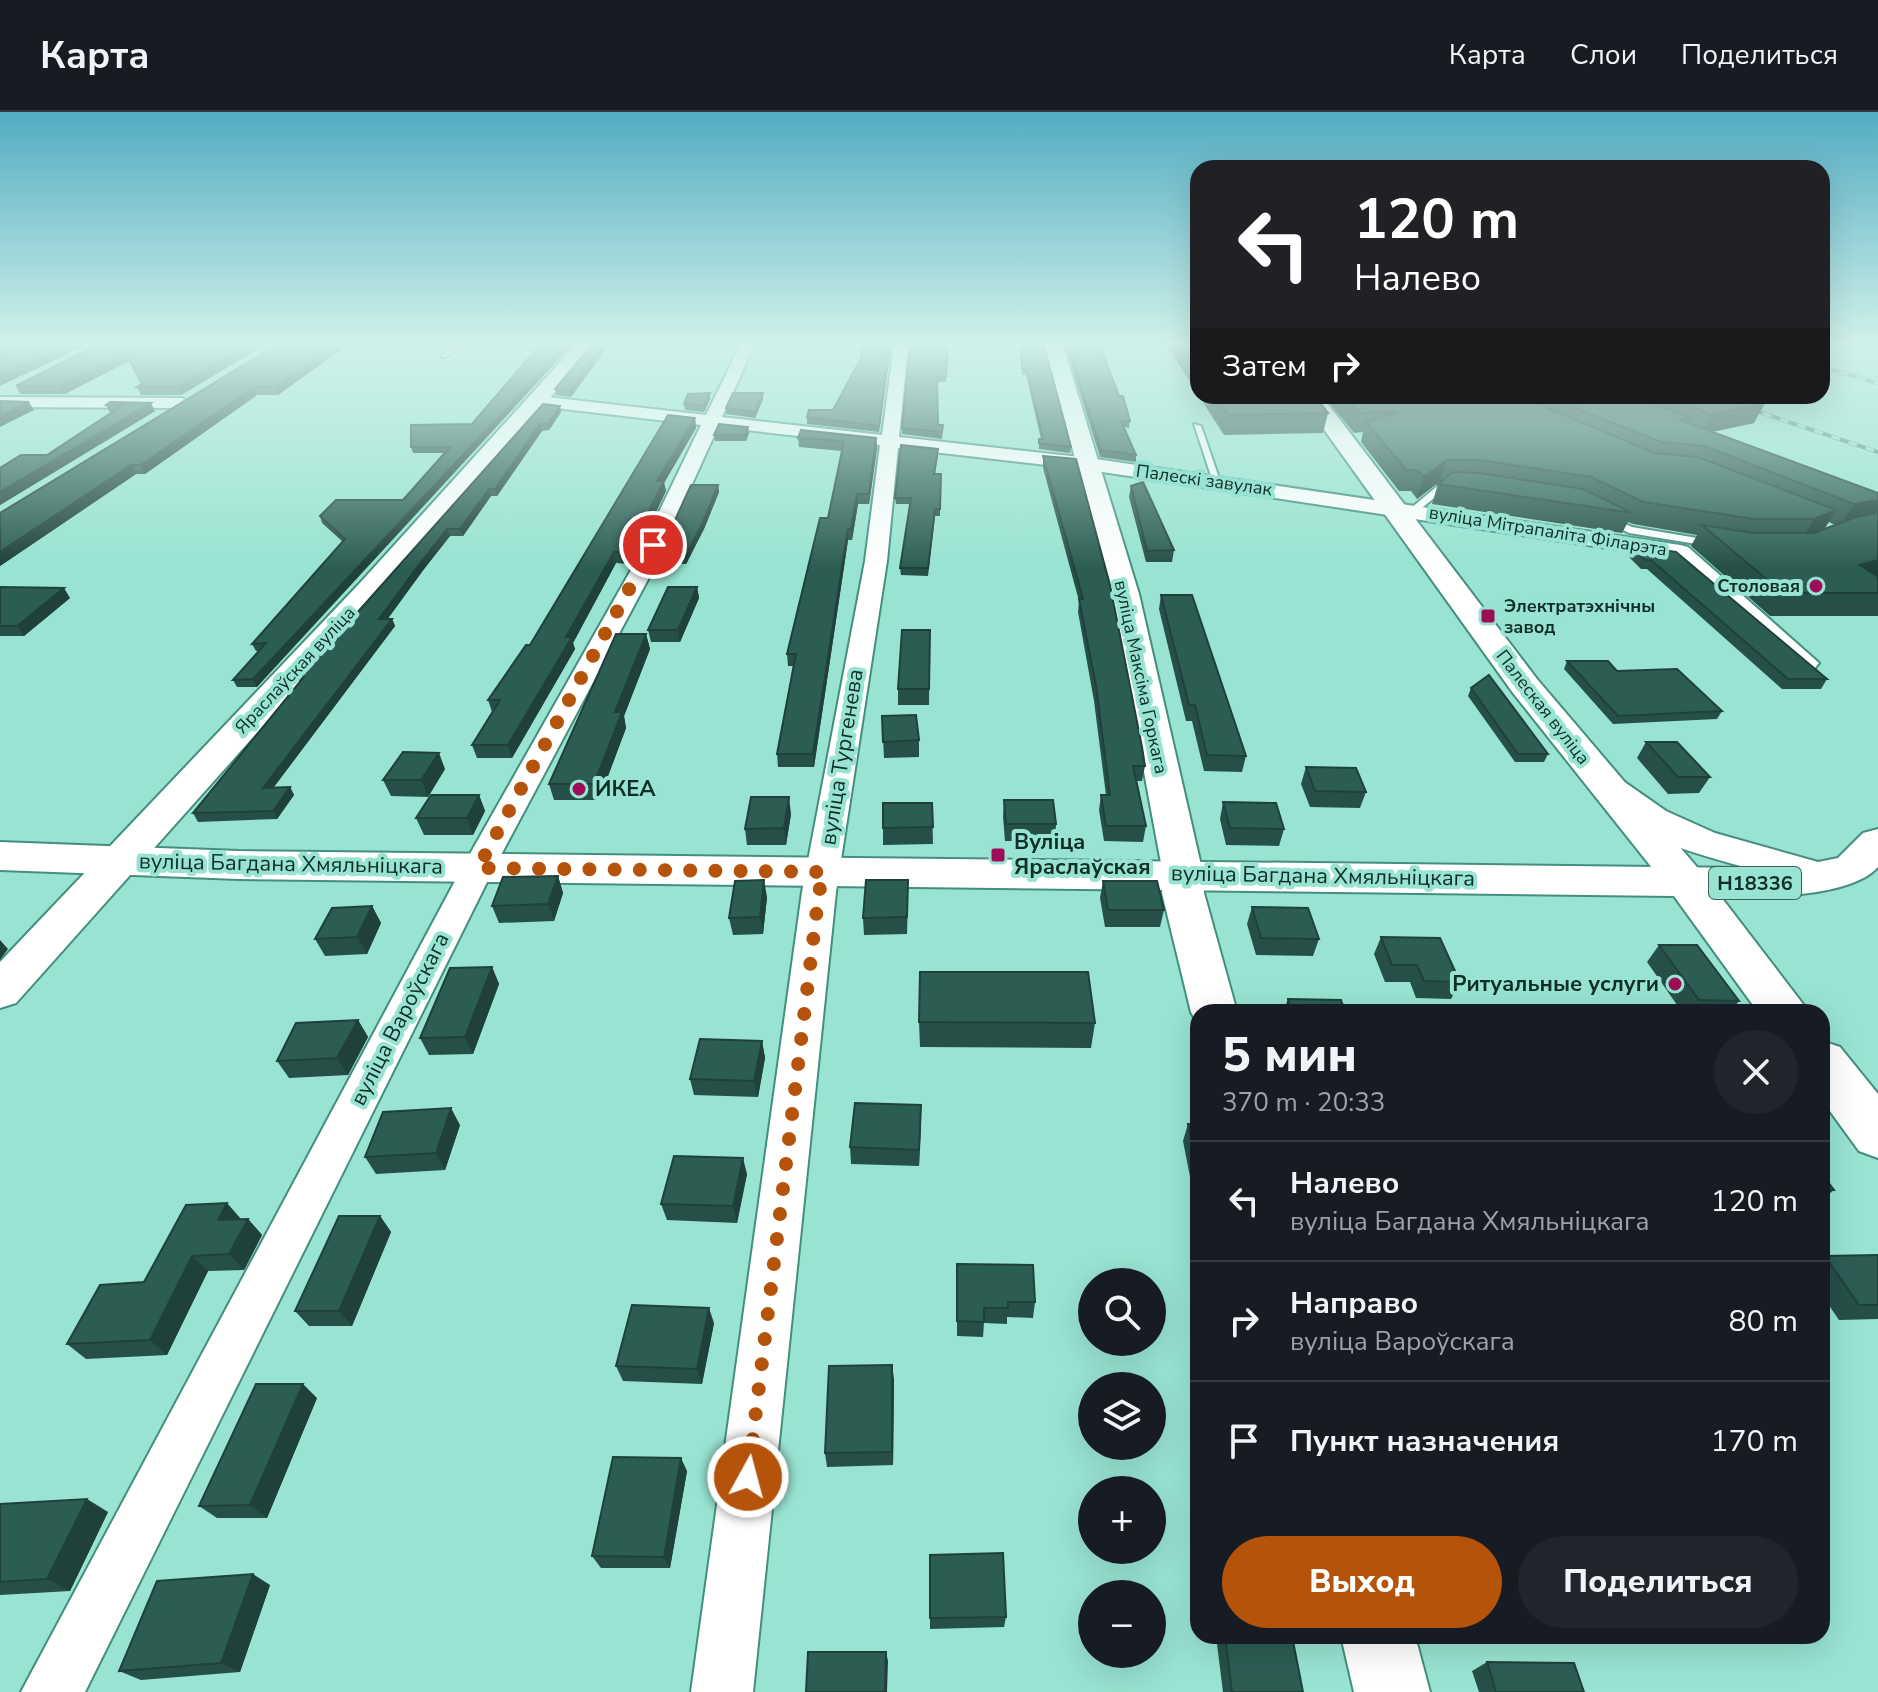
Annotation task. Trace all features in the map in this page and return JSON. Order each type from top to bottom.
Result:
[{"type":"main road","name":"Палеская вуліца","points":[[1330,420],[1403,508],[1525,686],[1687,883],[1779,1004]]},
{"type":"main road","points":[[1609,789],[1652,820],[1701,842],[1822,876]]},
{"type":"main road","name":"Н18336","points":[[1687,883],[1758,883],[1822,876],[1853,868],[1878,842]]},
{"type":"main road","name":"вуліца Багдана Хмяльніцкага","points":[[0,856],[478,868],[1183,874],[1687,883]]},
{"type":"main road","points":[[1830,1072],[1878,1135]]},
{"type":"street","name":"Яраслаўская вуліца","points":[[0,991],[365,595],[521,420]]},
{"type":"street","name":"Палескі завулак","points":[[698,420],[890,439],[1403,508]]},
{"type":"street","name":"вуліца Тургенева","points":[[722,1692],[817,908],[876,561],[892,420]]},
{"type":"street","name":"вуліца Максіма Горкага","points":[[1076,420],[1125,594],[1183,874],[1183,893],[1212,1004]]},
{"type":"street","name":"вуліца Вароўскага","points":[[52,1692],[478,868],[642,570],[709,421]]},
{"type":"street","name":"вуліца Мітрапаліта Філарэта","points":[[1403,508],[1680,552],[1806,663]]},
{"type":"street","points":[[1380,1644],[1392,1692]]},
{"type":"lane","points":[[1197,426],[1218,482]]},
{"type":"lane","points":[[1403,508],[1443,486],[1472,487]]},
{"type":"lane","points":[[1591,510],[1629,530],[1727,545]]},
{"type":"building","points":[[101,420],[123,420],[0,492],[0,468],[21,455],[47,455]]},
{"type":"building","points":[[154,420],[207,420],[141,465],[131,465],[0,552],[0,513]]},
{"type":"building","points":[[476,420],[496,420],[253,679],[233,680],[266,643],[252,644],[345,539],[320,516],[336,500],[403,500],[450,447],[411,447],[411,425],[472,424]]},
{"type":"building","points":[[529,420],[551,420],[548,424],[540,424],[495,489],[489,489],[460,529],[447,529],[379,619],[392,619],[263,788],[290,787],[273,811],[193,813],[303,678],[298,679]]},
{"type":"building","points":[[665,420],[694,420],[657,481],[664,481],[628,552],[614,552],[566,637],[572,637],[508,745],[472,745],[500,700],[488,700],[526,645],[530,645]]},
{"type":"building","points":[[829,420],[880,420],[879,426]]},
{"type":"building","points":[[903,420],[938,420],[938,425],[943,425],[942,432],[902,428]]},
{"type":"building","points":[[1039,420],[1064,420],[1071,447],[1039,443],[1039,439],[1043,439]]},
{"type":"building","points":[[1091,420],[1130,420],[1121,421],[1136,455],[1101,450]]},
{"type":"building","points":[[1575,420],[1654,453],[1698,457],[1836,510],[1814,519],[1754,519],[1643,502],[1591,477],[1480,460],[1447,460],[1424,477],[1417,470],[1406,470],[1366,422]]},
{"type":"building","points":[[1605,420],[1681,420],[1878,493],[1878,500],[1854,504],[1704,446],[1661,442]]},
{"type":"building","points":[[719,424],[748,427],[745,435],[714,435]]},
{"type":"building","points":[[801,430],[876,438],[869,494],[857,494],[851,529],[848,529],[813,754],[777,754],[796,654],[787,654],[820,518],[828,518],[844,441],[798,438]]},
{"type":"building","points":[[901,445],[938,449],[934,474],[941,474],[940,509],[935,509],[928,568],[900,568],[911,498],[895,498]]},
{"type":"building","points":[[1043,456],[1076,459],[1110,585],[1142,747],[1145,766],[1133,766],[1146,826],[1106,826],[1101,795],[1110,795],[1096,686],[1079,599],[1083,599]]},
{"type":"building","points":[[1453,472],[1583,489],[1632,513],[1438,484]]},
{"type":"building","points":[[1143,482],[1174,550],[1147,551],[1131,486]]},
{"type":"building","points":[[691,485],[718,485],[685,557],[658,557]]},
{"type":"building","points":[[1878,513],[1878,560],[1860,565],[1878,577],[1878,593],[1783,593],[1702,525],[1753,533],[1814,533],[1856,517]]},
{"type":"building","points":[[1630,545],[1676,552],[1827,679],[1788,679]]},
{"type":"building","points":[[0,587],[64,588],[17,626],[0,626]]},
{"type":"building","points":[[668,587],[697,587],[678,630],[648,630]]},
{"type":"building","points":[[1161,595],[1192,595],[1246,756],[1207,755],[1195,705],[1189,705]]},
{"type":"building","points":[[902,630],[930,630],[929,689],[898,689]]},
{"type":"building","points":[[616,634],[646,634],[615,712],[622,712],[594,784],[549,784]]},
{"type":"building","points":[[1567,661],[1608,661],[1617,671],[1677,669],[1722,711],[1618,716]]},
{"type":"building","points":[[1489,675],[1548,754],[1518,754],[1471,688]]},
{"type":"building","points":[[916,715],[919,740],[883,742],[882,716]]},
{"type":"building","points":[[1646,742],[1677,742],[1710,777],[1678,777]]},
{"type":"building","points":[[403,752],[439,753],[421,780],[383,780]]},
{"type":"building","points":[[1306,767],[1356,768],[1366,792],[1315,791]]},
{"type":"building","points":[[431,795],[479,795],[467,818],[416,818]]},
{"type":"building","points":[[751,797],[789,797],[784,828],[745,829]]},
{"type":"building","points":[[1004,800],[1053,800],[1056,824],[1006,824]]},
{"type":"building","points":[[1223,802],[1276,803],[1284,829],[1230,828]]},
{"type":"building","points":[[883,803],[932,803],[933,827],[883,828]]},
{"type":"building","points":[[558,876],[548,904],[492,906],[503,877]]},
{"type":"building","points":[[764,880],[760,917],[729,918],[735,881]]},
{"type":"building","points":[[866,880],[908,880],[907,917],[863,918]]},
{"type":"building","points":[[1103,881],[1157,881],[1164,910],[1108,910]]},
{"type":"building","points":[[372,906],[357,937],[315,939],[332,908]]},
{"type":"building","points":[[1252,907],[1308,908],[1319,939],[1261,938]]},
{"type":"building","points":[[1381,937],[1440,938],[1460,982],[1424,981],[1417,965],[1392,965]]},
{"type":"building","points":[[1659,945],[1697,945],[1739,1001],[1699,1000]]},
{"type":"building","points":[[492,967],[465,1037],[420,1038],[450,968]]},
{"type":"building","points":[[920,972],[1088,972],[1095,1023],[919,1022]]},
{"type":"building","points":[[1288,999],[1341,1000],[1342,1004],[1289,1004]]},
{"type":"building","points":[[358,1020],[337,1058],[277,1061],[296,1023]]},
{"type":"building","points":[[700,1039],[762,1041],[754,1081],[690,1079]]},
{"type":"building","points":[[855,1103],[921,1105],[919,1150],[850,1147]]},
{"type":"building","points":[[451,1108],[436,1153],[365,1157],[383,1112]]},
{"type":"building","points":[[674,1156],[743,1158],[733,1206],[661,1204]]},
{"type":"building","points":[[227,1203],[218,1220],[248,1219],[229,1254],[192,1256],[150,1340],[67,1344],[100,1285],[144,1282],[186,1205]]},
{"type":"building","points":[[339,1216],[380,1216],[339,1311],[295,1311]]},
{"type":"building","points":[[1878,1255],[1878,1305],[1859,1305],[1830,1263],[1830,1256]]},
{"type":"building","points":[[957,1264],[1033,1265],[1035,1302],[1008,1302],[1008,1308],[984,1308],[984,1322],[957,1321]]},
{"type":"building","points":[[632,1305],[709,1308],[697,1369],[616,1366]]},
{"type":"building","points":[[892,1365],[892,1452],[825,1453],[829,1366]]},
{"type":"building","points":[[256,1384],[303,1384],[250,1505],[199,1506]]},
{"type":"building","points":[[613,1457],[681,1458],[664,1557],[592,1556]]},
{"type":"building","points":[[87,1499],[47,1579],[0,1582],[0,1504]]},
{"type":"building","points":[[1003,1553],[1006,1617],[930,1618],[930,1555]]},
{"type":"building","points":[[253,1574],[221,1663],[119,1671],[157,1581]]},
{"type":"building","points":[[1226,1644],[1294,1644],[1303,1692],[1232,1692]]},
{"type":"building","points":[[808,1652],[886,1652],[885,1692],[806,1692]]},
{"type":"building","points":[[1487,1662],[1574,1663],[1584,1692],[1496,1692]]},
{"type":"railway","points":[[1782,420],[1878,452]]},
{"type":"place","name":"Столовая","points":[[1816,586]]},
{"type":"place","name":"Электратэхнічны завод","points":[[1488,616]]},
{"type":"place","name":"ИКЕА","points":[[579,789]]},
{"type":"place","name":"Вуліца Яраслаўская","points":[[998,855]]},
{"type":"place","name":"Ритуальные услуги","points":[[1675,984]]},
{"type":"route","points":[[653,545],[478,868],[824,872],[819,892],[748,1477]]}]
